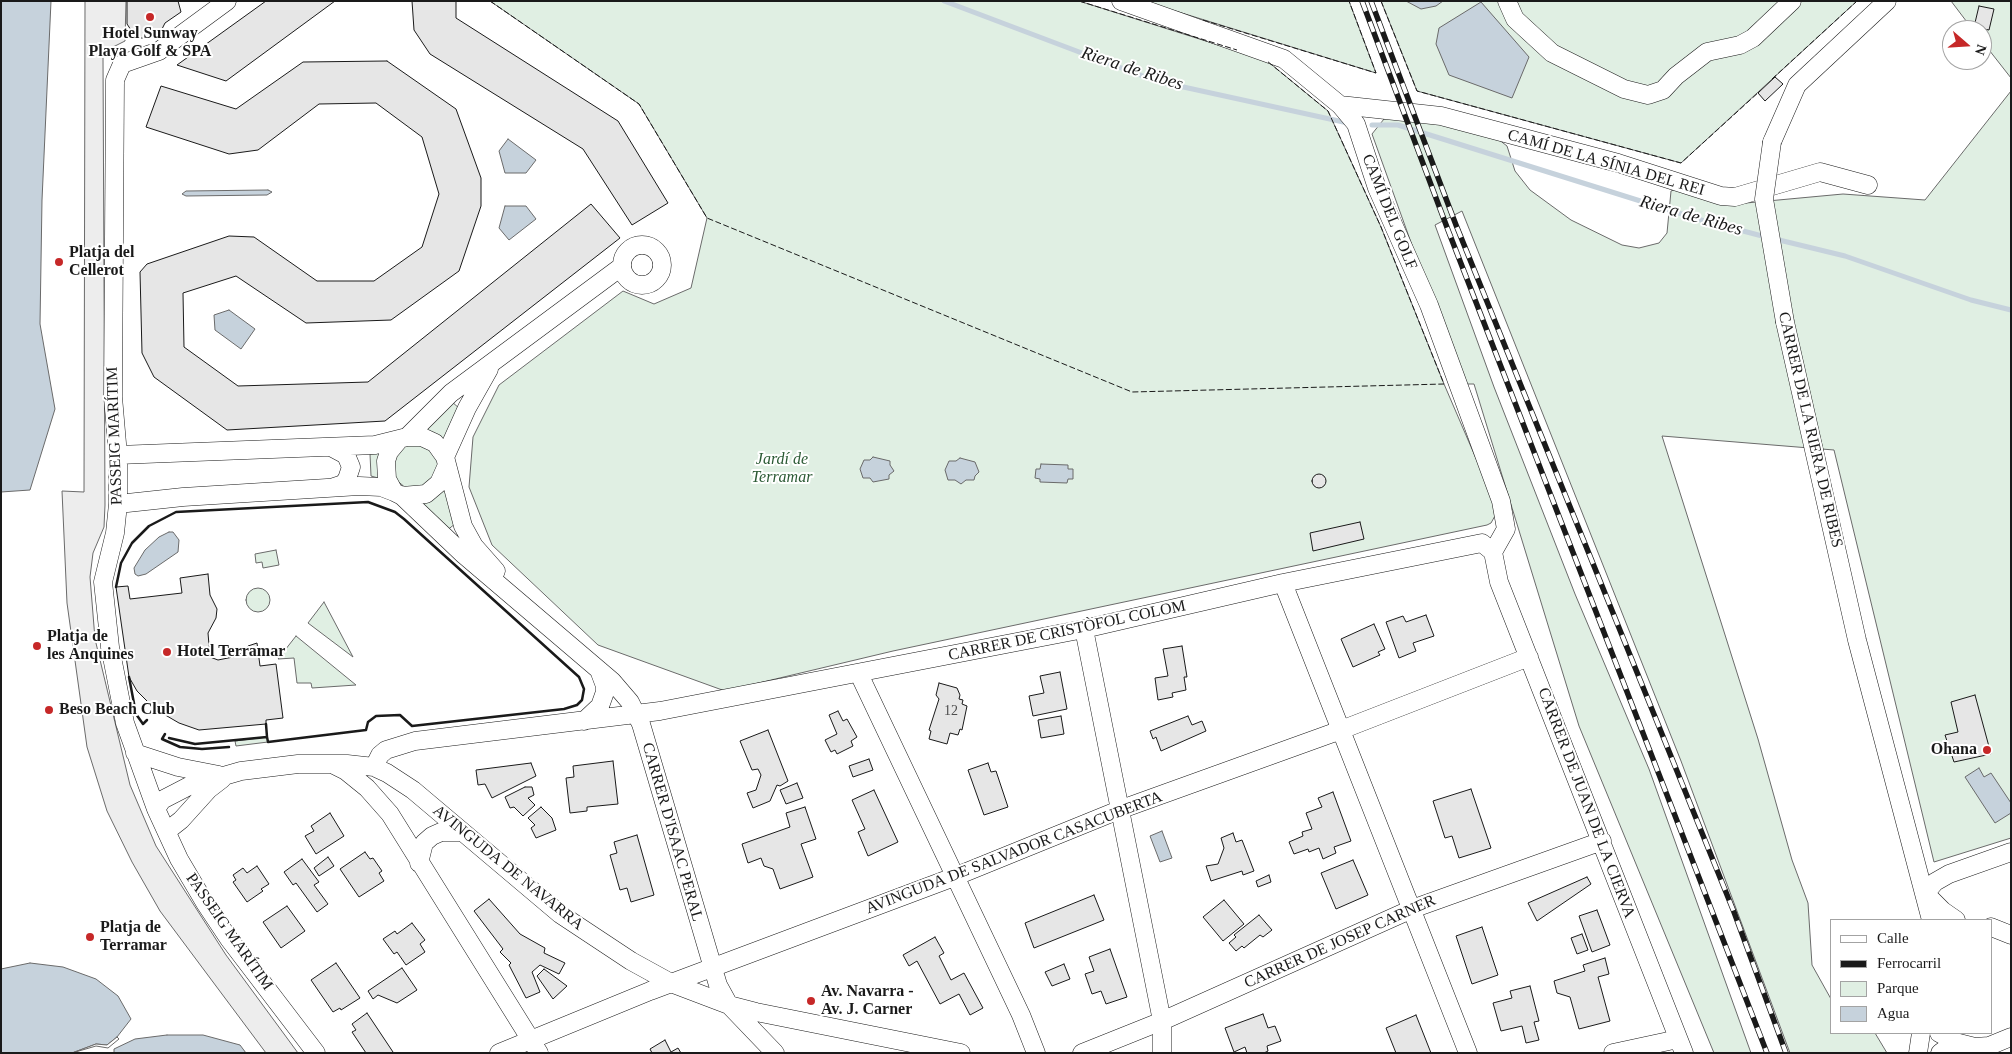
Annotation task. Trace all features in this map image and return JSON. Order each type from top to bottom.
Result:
[{"type":"street","name":"PASSEIG MARÍTIM","points":[[227,1],[158,51],[122,64],[115,80],[113,397],[118,455],[118,504],[115,533],[103,582],[110,647],[125,723],[156,809],[188,875],[229,939],[316,1053]]},
{"type":"street","name":"CAMÍ DEL GOLF","points":[[1121,1],[1284,59],[1340,105],[1356,124],[1377,188],[1429,305],[1501,501],[1506,529],[1493,552]]},
{"type":"street","points":[[1507,1],[1515,19],[1552,52],[1624,89],[1648,95],[1663,90],[1676,76],[1708,52],[1740,45],[1753,38],[1792,1]]},
{"type":"street","name":"CARRER DE LA RIERA DE RIBES","points":[[1886,1],[1797,85],[1772,142],[1764,199],[1785,322],[1857,640],[1931,919]]},
{"type":"street","name":"CAMÍ DE LA SÍNIA DEL REI","points":[[1340,105],[1441,116],[1618,164],[1721,196],[1735,197],[1820,172],[1868,186]]},
{"type":"street","points":[[397,494],[387,479],[386,461],[389,452],[451,393],[621,267]]},
{"type":"street","points":[[118,504],[183,497],[334,488],[375,487],[397,494],[421,495],[434,490],[443,478],[446,461],[480,383],[500,357]]},
{"type":"street","points":[[118,455],[375,445],[403,438],[429,439],[438,446],[446,461]]},
{"type":"street","points":[[330,447],[346,455],[351,467],[343,484],[334,488]]},
{"type":"street","name":"CARRER D'ISAAC PERAL","points":[[446,461],[463,526],[471,539],[527,608]]},
{"type":"street","name":"CARRER D'ISAAC PERAL","points":[[397,494],[464,555],[623,692],[641,724],[711,968],[729,1005]]},
{"type":"street","name":"CARRER DE CRISTÒFOL COLOM","points":[[374,767],[380,755],[407,742],[636,715],[860,674],[1084,629],[1283,583],[1482,543],[1493,552]]},
{"type":"street","name":"CARRER DE JUAN DE LA CIERVA","points":[[1493,552],[1499,582],[1681,1046]]},
{"type":"street","points":[[1283,583],[1468,1053]]},
{"type":"street","points":[[1084,629],[1162,1021],[1162,1053]]},
{"type":"street","name":"AVINGUDA DE SALVADOR CASACUBERTA","points":[[499,1053],[535,1046],[671,984],[711,968],[954,876],[1119,810],[1341,730],[1529,656]]},
{"type":"street","points":[[584,721],[600,706],[605,692],[606,686],[599,670]]},
{"type":"street","points":[[860,674],[954,876],[1022,1015],[1036,1053]]},
{"type":"street","points":[[135,753],[178,768],[228,774]]},
{"type":"street","points":[[332,764],[346,771],[380,802],[398,824],[419,863],[535,1046]]},
{"type":"street","points":[[156,809],[169,795],[228,774],[280,766],[332,764],[374,767]]},
{"type":"street","name":"AVINGUDA DE NAVARRA","points":[[374,767],[403,783],[560,914],[631,961],[671,984],[729,1005],[961,1053]]},
{"type":"street","points":[[166,831],[181,820],[209,789],[228,774]]},
{"type":"street","points":[[419,863],[424,843],[432,836],[441,832],[461,832]]},
{"type":"street","name":"CARRER DE JOSEP CARNER","points":[[1082,1053],[1162,1021],[1412,909],[1602,841]]},
{"type":"street","points":[[1954,919],[1942,911],[1925,894],[1935,882],[1949,874],[2011,852]]},
{"type":"street","points":[[1992,927],[2011,920]]},
{"type":"street","points":[[1992,927],[2011,935]]},
{"type":"street","points":[[729,1005],[776,1053]]},
{"type":"street","points":[[1918,1053],[1921,1034]]},
{"type":"street","points":[[1941,1034],[1955,1042],[1979,1050],[2011,1037]]},
{"type":"street","points":[[1940,1053],[1955,1042]]},
{"type":"street","points":[[1613,1053],[1681,1046]]},
{"type":"green space","name":"Jardí de Terramar","points":[[490,1],[1079,1],[1266,60],[1328,111],[1381,227],[1444,384],[1496,505],[1496,514],[1491,523],[1487,525],[893,651],[725,691],[598,645],[492,545],[469,487],[473,437],[499,385],[623,291],[654,304],[691,288],[707,218],[639,104]]},
{"type":"green space","points":[[1143,1],[1349,1],[1376,73]]},
{"type":"green space","points":[[1381,1],[1857,1],[1681,163],[1417,91]]},
{"type":"green space","points":[[1951,1],[2011,1],[2011,78],[1992,54],[1992,20],[1965,20]]},
{"type":"green space","points":[[2011,91],[2011,838],[1934,862],[1834,450],[1662,436],[1758,739],[1792,860],[1808,903],[1812,965],[1830,997],[1830,1034],[1876,1034],[1887,1053],[1790,1053],[1681,761],[1462,211],[1435,225],[1494,387],[1575,594],[1649,769],[1751,1053],[1714,1053],[1579,726],[1474,384],[1462,384],[1372,134],[1384,119],[1408,115],[1498,139],[1507,146],[1515,171],[1530,190],[1571,220],[1622,245],[1639,248],[1659,243],[1667,233],[1671,191],[1683,186],[1746,203],[1843,194],[1925,200]]},
{"type":"green space","points":[[451,401],[460,409],[448,444],[420,426]]},
{"type":"green space","points":[[405,444],[427,444],[440,462],[431,485],[407,489],[394,478],[391,461]]},
{"type":"green space","points":[[379,453],[382,455],[380,477],[378,478],[371,476],[370,454]]},
{"type":"green space","points":[[445,487],[456,523],[445,532],[417,500]]},
{"type":"green space","points":[[276,550],[279,565],[263,568],[262,562],[256,563],[255,554]]},
{"type":"green space","points":[[258,588],[263,589],[269,595],[269,605],[263,611],[258,612],[253,611],[247,605],[246,600],[247,595],[253,589]]},
{"type":"green space","points":[[324,602],[353,657],[308,623]]},
{"type":"green space","points":[[296,636],[356,685],[312,688],[311,683],[297,683],[294,658],[278,659]]},
{"type":"green space","points":[[267,737],[268,742],[236,746],[235,741]]},
{"type":"shaded area","points":[[85,1],[126,1],[125,41],[111,48],[103,57],[105,505],[104,527],[93,553],[90,577],[95,639],[130,785],[156,846],[226,955],[298,1053],[266,1053],[160,911],[132,862],[107,811],[87,747],[67,603],[62,491],[84,492]]},
{"type":"water","points":[[1,1],[51,1],[42,200],[40,324],[55,409],[30,490],[1,492]]},
{"type":"water","points":[[1406,1],[1443,1],[1436,6],[1421,9]]},
{"type":"water","points":[[1481,2],[1529,57],[1512,98],[1449,75],[1436,44],[1439,28]]},
{"type":"water","points":[[508,139],[536,160],[526,173],[505,173],[499,151]]},
{"type":"water","points":[[268,190],[272,192],[267,195],[186,196],[182,194],[186,191]]},
{"type":"water","points":[[505,206],[526,206],[536,219],[509,240],[499,228]]},
{"type":"water","points":[[229,310],[255,329],[241,349],[215,330],[214,315]]},
{"type":"water","points":[[873,457],[890,461],[894,471],[889,475],[889,479],[873,482],[870,478],[863,478],[860,469],[864,460],[870,460]]},
{"type":"water","points":[[960,458],[975,462],[979,472],[974,480],[966,480],[961,484],[955,480],[948,480],[945,470],[949,461],[956,461]]},
{"type":"water","points":[[1041,464],[1068,465],[1068,469],[1073,469],[1073,479],[1068,479],[1067,483],[1040,482],[1040,479],[1035,478],[1036,469],[1040,469]]},
{"type":"water","points":[[173,532],[179,540],[178,552],[146,574],[138,576],[135,574],[134,568],[145,550],[159,537]]},
{"type":"water","points":[[1979,768],[1984,777],[1991,773],[2011,803],[2011,813],[1995,823],[1965,777]]},
{"type":"water","points":[[1162,831],[1172,858],[1160,862],[1150,836]]},
{"type":"water","points":[[30,963],[63,967],[96,979],[118,996],[131,1019],[117,1037],[107,1045],[96,1044],[72,1053],[1,1053],[1,969]]},
{"type":"water","points":[[167,1035],[203,1035],[240,1045],[246,1053],[114,1053],[114,1049],[135,1039]]},
{"type":"pier","points":[[117,1037],[119,1039],[108,1048],[96,1046],[72,1053],[96,1044],[107,1045]]},
{"type":"building","name":"Hotel Sunway Playa Golf & SPA","points":[[127,1],[178,1],[181,12],[165,23],[160,33],[150,38],[140,38],[133,33],[127,24]]},
{"type":"building","points":[[266,1],[335,1],[226,81],[177,65]]},
{"type":"building","points":[[412,1],[456,1],[456,18],[618,121],[668,203],[632,225],[583,149],[430,54],[414,30]]},
{"type":"building","points":[[1979,6],[1994,9],[1991,20],[1976,20]]},
{"type":"building","points":[[387,61],[456,109],[481,178],[481,206],[459,271],[391,320],[306,323],[236,276],[183,293],[184,347],[238,386],[368,382],[591,204],[620,238],[385,421],[227,430],[154,377],[142,353],[140,272],[147,264],[229,236],[254,237],[317,281],[374,281],[422,247],[439,194],[422,137],[376,103],[319,104],[258,150],[229,154],[146,127],[161,86],[236,109],[303,62]]},
{"type":"building","points":[[1775,77],[1783,84],[1765,101],[1758,93]]},
{"type":"building","points":[[1319,474],[1324,476],[1326,481],[1324,486],[1319,488],[1314,486],[1312,481],[1314,476]]},
{"type":"building","points":[[1360,522],[1364,539],[1313,551],[1310,533]]},
{"type":"building","name":"Hotel Terramar","points":[[208,574],[210,595],[217,609],[216,618],[208,633],[210,657],[218,660],[238,656],[248,646],[257,643],[260,666],[276,664],[283,718],[266,720],[266,724],[199,730],[179,723],[155,709],[137,691],[129,677],[116,587],[128,586],[130,599],[182,593],[180,578]]},
{"type":"building","points":[[1426,615],[1434,636],[1413,643],[1416,651],[1399,658],[1386,622],[1403,616],[1406,622]]},
{"type":"building","points":[[1374,624],[1385,649],[1378,652],[1380,655],[1353,667],[1341,639]]},
{"type":"building","points":[[1182,646],[1187,677],[1184,677],[1186,690],[1172,693],[1173,697],[1158,700],[1155,678],[1168,676],[1163,649]]},
{"type":"building","points":[[1060,672],[1067,709],[1033,716],[1029,696],[1044,693],[1040,676]]},
{"type":"building","points":[[939,683],[957,688],[960,695],[959,699],[963,700],[962,704],[967,706],[962,730],[960,729],[958,735],[950,733],[947,744],[929,739],[931,731],[929,730],[939,699],[936,695]]},
{"type":"building","points":[[1975,695],[1991,754],[1954,762],[1945,735],[1958,732],[1951,702]]},
{"type":"building","points":[[838,711],[843,721],[847,719],[857,737],[851,741],[853,746],[837,754],[835,750],[831,752],[825,740],[837,734],[829,715]]},
{"type":"building","points":[[1061,716],[1064,734],[1041,738],[1038,720]]},
{"type":"building","points":[[1188,716],[1192,725],[1202,721],[1206,731],[1161,751],[1156,737],[1153,739],[1150,731]]},
{"type":"building","points":[[768,730],[788,781],[780,786],[777,785],[770,801],[753,808],[747,793],[756,790],[761,775],[758,769],[752,770],[740,741]]},
{"type":"building","points":[[869,759],[873,770],[853,777],[849,766]]},
{"type":"building","points":[[613,761],[618,804],[587,807],[587,811],[570,813],[566,778],[574,777],[573,766]]},
{"type":"building","points":[[531,763],[536,776],[492,798],[485,784],[478,785],[476,770]]},
{"type":"building","points":[[988,763],[991,772],[996,771],[1008,807],[984,815],[968,770]]},
{"type":"building","points":[[797,783],[803,798],[786,804],[780,790]]},
{"type":"building","points":[[525,787],[532,787],[534,795],[528,798],[535,805],[523,816],[514,807],[510,808],[505,797]]},
{"type":"building","points":[[1471,789],[1491,848],[1459,858],[1452,836],[1445,838],[1433,801]]},
{"type":"building","points":[[874,790],[898,842],[868,856],[858,832],[865,829],[852,800]]},
{"type":"building","points":[[1333,792],[1351,841],[1334,847],[1336,853],[1323,859],[1319,848],[1309,852],[1308,849],[1294,854],[1289,842],[1303,836],[1302,832],[1312,829],[1306,813],[1322,807],[1318,798]]},
{"type":"building","points":[[541,807],[552,818],[556,830],[536,838],[531,828],[535,825],[528,818]]},
{"type":"building","points":[[805,807],[816,839],[801,844],[813,877],[780,889],[773,869],[764,866],[761,858],[748,863],[742,844],[790,827],[786,813]]},
{"type":"building","points":[[330,813],[344,836],[316,854],[305,836],[314,831],[311,826]]},
{"type":"building","points":[[1233,833],[1236,842],[1242,840],[1254,871],[1243,875],[1242,871],[1211,881],[1206,866],[1218,864],[1224,848],[1221,838]]},
{"type":"building","points":[[637,835],[654,895],[631,902],[627,888],[620,890],[610,855],[617,853],[614,842]]},
{"type":"building","points":[[365,852],[370,859],[373,858],[382,871],[379,873],[384,881],[359,897],[340,869]]},
{"type":"building","points":[[328,857],[334,866],[319,876],[314,868]]},
{"type":"building","points":[[302,859],[319,882],[314,885],[328,904],[317,912],[296,883],[293,885],[284,872]]},
{"type":"building","points":[[1353,860],[1368,895],[1336,909],[1321,873]]},
{"type":"building","points":[[257,866],[269,884],[261,889],[263,891],[247,902],[233,882],[236,880],[233,875],[243,868],[247,873]]},
{"type":"building","points":[[1269,875],[1271,882],[1258,887],[1256,881]]},
{"type":"building","points":[[1587,877],[1591,884],[1537,921],[1528,903]]},
{"type":"building","points":[[1094,895],[1104,920],[1034,948],[1025,923]]},
{"type":"building","points":[[489,899],[520,934],[545,948],[544,953],[565,963],[559,974],[540,965],[532,972],[540,992],[526,998],[509,965],[511,963],[500,952],[503,949],[474,911]]},
{"type":"building","points":[[1224,900],[1244,924],[1223,941],[1203,917]]},
{"type":"building","points":[[287,906],[305,931],[281,948],[263,922]]},
{"type":"building","points":[[1597,910],[1610,945],[1592,952],[1579,916]]},
{"type":"building","points":[[1259,915],[1272,930],[1263,937],[1260,935],[1244,948],[1242,946],[1236,951],[1229,943],[1236,937],[1234,935]]},
{"type":"building","points":[[412,923],[425,940],[420,944],[425,952],[406,965],[397,952],[394,954],[383,939],[395,931],[397,934]]},
{"type":"building","points":[[1482,927],[1498,975],[1472,984],[1456,936]]},
{"type":"building","points":[[1582,934],[1588,950],[1577,954],[1571,938]]},
{"type":"building","points":[[935,937],[944,953],[939,956],[951,980],[964,973],[983,1008],[970,1015],[959,994],[940,1004],[917,961],[909,966],[903,955]]},
{"type":"building","points":[[1110,949],[1127,997],[1106,1004],[1101,991],[1092,994],[1085,974],[1094,971],[1089,957]]},
{"type":"building","points":[[1605,958],[1609,974],[1598,977],[1610,1021],[1579,1029],[1570,997],[1557,993],[1554,981],[1585,971],[1583,965]]},
{"type":"building","points":[[336,963],[360,998],[341,1010],[340,1008],[333,1012],[311,980]]},
{"type":"building","points":[[1064,964],[1070,979],[1052,986],[1045,972]]},
{"type":"building","points":[[402,968],[417,990],[397,1003],[378,995],[373,999],[368,991]]},
{"type":"building","points":[[544,969],[567,986],[553,999],[537,976]]},
{"type":"building","points":[[1530,986],[1539,1021],[1534,1022],[1539,1040],[1526,1043],[1522,1026],[1501,1031],[1493,1003],[1512,998],[1510,991]]},
{"type":"building","points":[[367,1013],[392,1053],[366,1053],[352,1032],[356,1030],[352,1024]]},
{"type":"building","points":[[1263,1014],[1268,1028],[1275,1026],[1281,1041],[1267,1046],[1268,1051],[1264,1053],[1247,1053],[1245,1047],[1234,1052],[1225,1028]]},
{"type":"building","points":[[1416,1015],[1431,1053],[1396,1053],[1386,1028]]},
{"type":"building","points":[[665,1040],[671,1052],[678,1048],[681,1053],[652,1053],[650,1049]]},
{"type":"waterway","name":"Riera de Ribes","points":[[944,1],[1156,81],[1348,123]]},
{"type":"waterway","name":"Riera de Ribes","points":[[1372,125],[1398,125],[1701,220],[1766,237]]},
{"type":"waterway","name":"Riera de Ribes","points":[[1775,239],[1845,256],[1971,300],[2011,310]]},
{"type":"railway","points":[[1362,1],[1448,230],[1767,1053]]},
{"type":"railway","points":[[1371,1],[1456,225],[1734,912],[1786,1053]]},
{"type":"fence","points":[[490,1],[639,104],[707,218],[1132,392],[1444,384],[1381,227],[1328,111],[1267,61]]},
{"type":"fence","points":[[1079,1],[1237,50]]},
{"type":"fence","points":[[1203,20],[1376,73],[1349,1]]},
{"type":"fence","points":[[1381,1],[1417,91],[1681,163],[1760,91]]},
{"type":"fence","points":[[1772,79],[1857,1]]},
{"type":"wall","points":[[116,587],[121,563],[132,543],[149,526],[176,512],[368,502],[395,512],[404,519],[579,677],[584,689],[582,700],[577,705],[564,709],[412,726],[400,715],[376,716],[368,722],[366,730],[268,742],[267,737]]},
{"type":"wall","points":[[129,677],[136,714],[143,724],[147,720]]},
{"type":"wall","points":[[169,738],[195,744],[267,737],[266,724]]},
{"type":"wall","points":[[165,734],[162,739],[180,747],[202,749],[229,747]]},
{"type":"place","name":"Hotel Sunway Playa Golf & SPA","points":[[150,17]]},
{"type":"place","name":"Platja del Cellerot","points":[[59,262]]},
{"type":"place","name":"Platja de les Anquines","points":[[37,646]]},
{"type":"place","name":"Hotel Terramar","points":[[167,652]]},
{"type":"place","name":"Beso Beach Club","points":[[49,710]]},
{"type":"place","name":"Ohana","points":[[1987,750]]},
{"type":"place","name":"Platja de Terramar","points":[[90,937]]},
{"type":"place","name":"Av. Navarra - Av. J. Carner","points":[[811,1001]]}]
